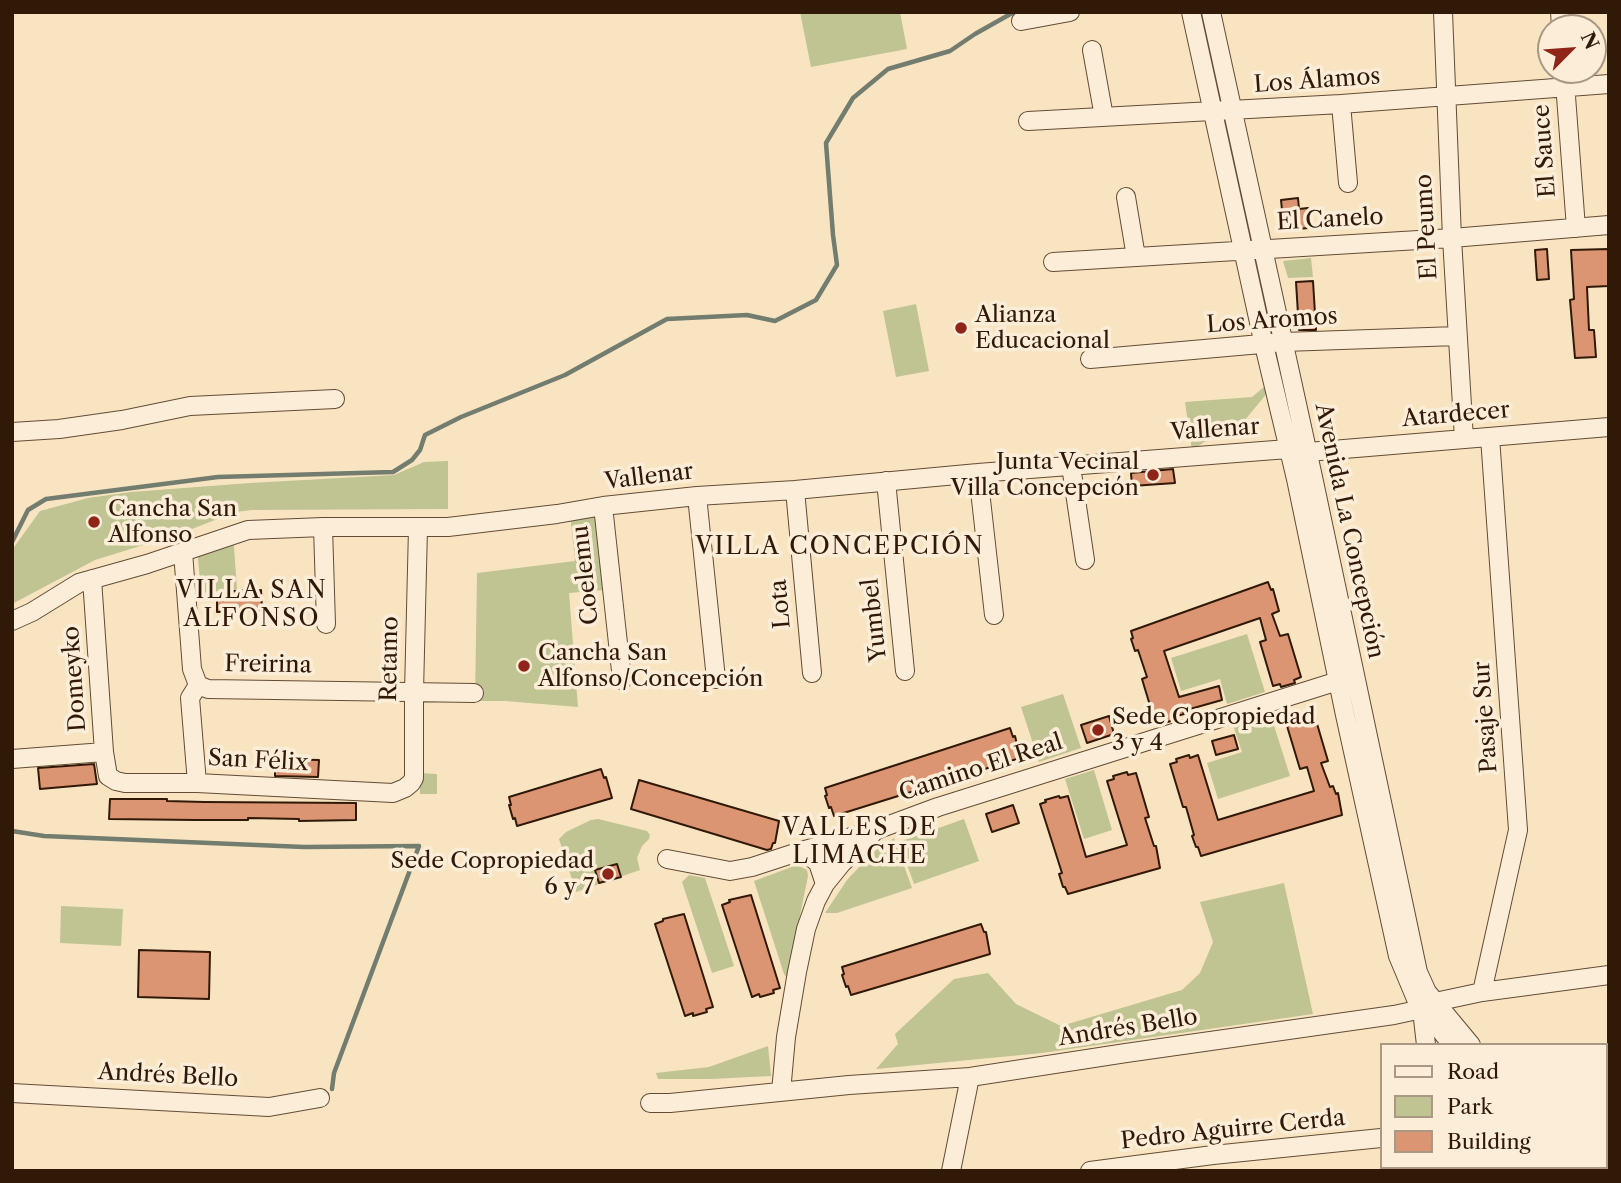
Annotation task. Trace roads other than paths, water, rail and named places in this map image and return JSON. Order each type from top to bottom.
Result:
[{"type":"street","points":[[1021,21],[1070,12]]},
{"type":"street","name":"Avenida La Concepción","points":[[1191,12],[1296,479],[1398,956],[1409,985],[1469,1043]]},
{"type":"street","name":"Avenida La Concepción","points":[[1211,12],[1418,972],[1429,1005],[1451,1043]]},
{"type":"street","name":"El Peumo","points":[[1443,12],[1445,97],[1464,439]]},
{"type":"street","points":[[1092,50],[1104,117]]},
{"type":"street","name":"Los Álamos","points":[[1028,121],[1445,97],[1537,83]]},
{"type":"street","name":"El Sauce","points":[[1564,84],[1576,228]]},
{"type":"street","points":[[1341,104],[1348,183]]},
{"type":"street","points":[[1126,197],[1136,257]]},
{"type":"street","name":"El Canelo","points":[[1053,262],[1452,238],[1609,225]]},
{"type":"street","name":"Los Aromos","points":[[1090,359],[1284,342],[1457,336]]},
{"type":"street","points":[[12,432],[109,422],[190,406],[335,399]]},
{"type":"street","name":"Atardecer","points":[[1308,452],[1609,427]]},
{"type":"street","name":"Pasaje Sur","points":[[1482,992],[1518,830],[1490,437]]},
{"type":"street","name":"Vallenar","points":[[12,621],[79,583],[147,564],[248,530],[461,525],[698,496],[1288,449],[1308,452]]},
{"type":"street","points":[[1070,466],[1085,561]]},
{"type":"street","points":[[978,473],[994,615]]},
{"type":"street","name":"Yumbel","points":[[886,481],[905,671]]},
{"type":"street","name":"Lota","points":[[795,489],[812,673]]},
{"type":"street","points":[[698,496],[716,679]]},
{"type":"street","name":"Coelemu","points":[[603,506],[622,680]]},
{"type":"street","points":[[323,527],[326,624]]},
{"type":"street","name":"Retamo","points":[[405,788],[414,778],[418,527]]},
{"type":"street","name":"Freirina","points":[[183,552],[192,669],[198,685],[208,689],[474,693]]},
{"type":"street","name":"Domeyko","points":[[92,579],[108,776]]},
{"type":"street","name":"Camino El Real","points":[[781,1092],[786,1037],[802,945],[816,901],[825,884],[842,863],[876,830],[938,807],[1338,681]]},
{"type":"street","points":[[197,783],[190,698],[198,685]]},
{"type":"street","points":[[12,759],[104,752]]},
{"type":"street","name":"San Félix","points":[[108,776],[125,783],[197,783],[393,793],[405,788]]},
{"type":"street","points":[[667,859],[730,871],[876,830]]},
{"type":"street","points":[[798,852],[808,855],[818,863],[825,884]]},
{"type":"street","name":"Andrés Bello","points":[[650,1103],[670,1104],[849,1085],[970,1077],[1126,1052],[1394,1015],[1482,992],[1609,975]]},
{"type":"street","points":[[1426,1043],[1429,1005]]},
{"type":"street","points":[[951,1171],[970,1077]]},
{"type":"street","name":"Andrés Bello","points":[[12,1093],[268,1107],[320,1098]]},
{"type":"street","name":"Pedro Aguirre Cerda","points":[[1090,1171],[1213,1155],[1380,1139]]},
{"type":"waterway","points":[[12,542],[28,510],[46,499],[218,477],[393,472],[412,460],[420,450],[425,435],[461,417],[565,375],[667,319],[747,315],[775,321],[816,300],[837,265],[826,143],[853,98],[888,69],[950,51],[1014,12]]},
{"type":"waterway","points":[[12,831],[44,836],[304,847],[419,846],[334,1073],[332,1089]]},
{"type":"place","name":"Alianza Educacional","points":[[961,328]]},
{"type":"place","name":"Junta Vecinal Villa Concepción","points":[[1153,475]]},
{"type":"place","name":"Cancha San Alfonso","points":[[94,522]]},
{"type":"place","name":"Cancha San Alfonso/Concepción","points":[[524,666]]},
{"type":"place","name":"Sede Copropiedad 3 y 4","points":[[1098,730]]},
{"type":"place","name":"Sede Copropiedad 6 y 7","points":[[608,874]]},
{"type":"district","name":"VILLA CONCEPCIÓN","points":[[840,547]]},
{"type":"district","name":"VILLA SAN ALFONSO","points":[[252,605]]},
{"type":"district","name":"VALLES DE LIMACHE","points":[[860,842]]}]
